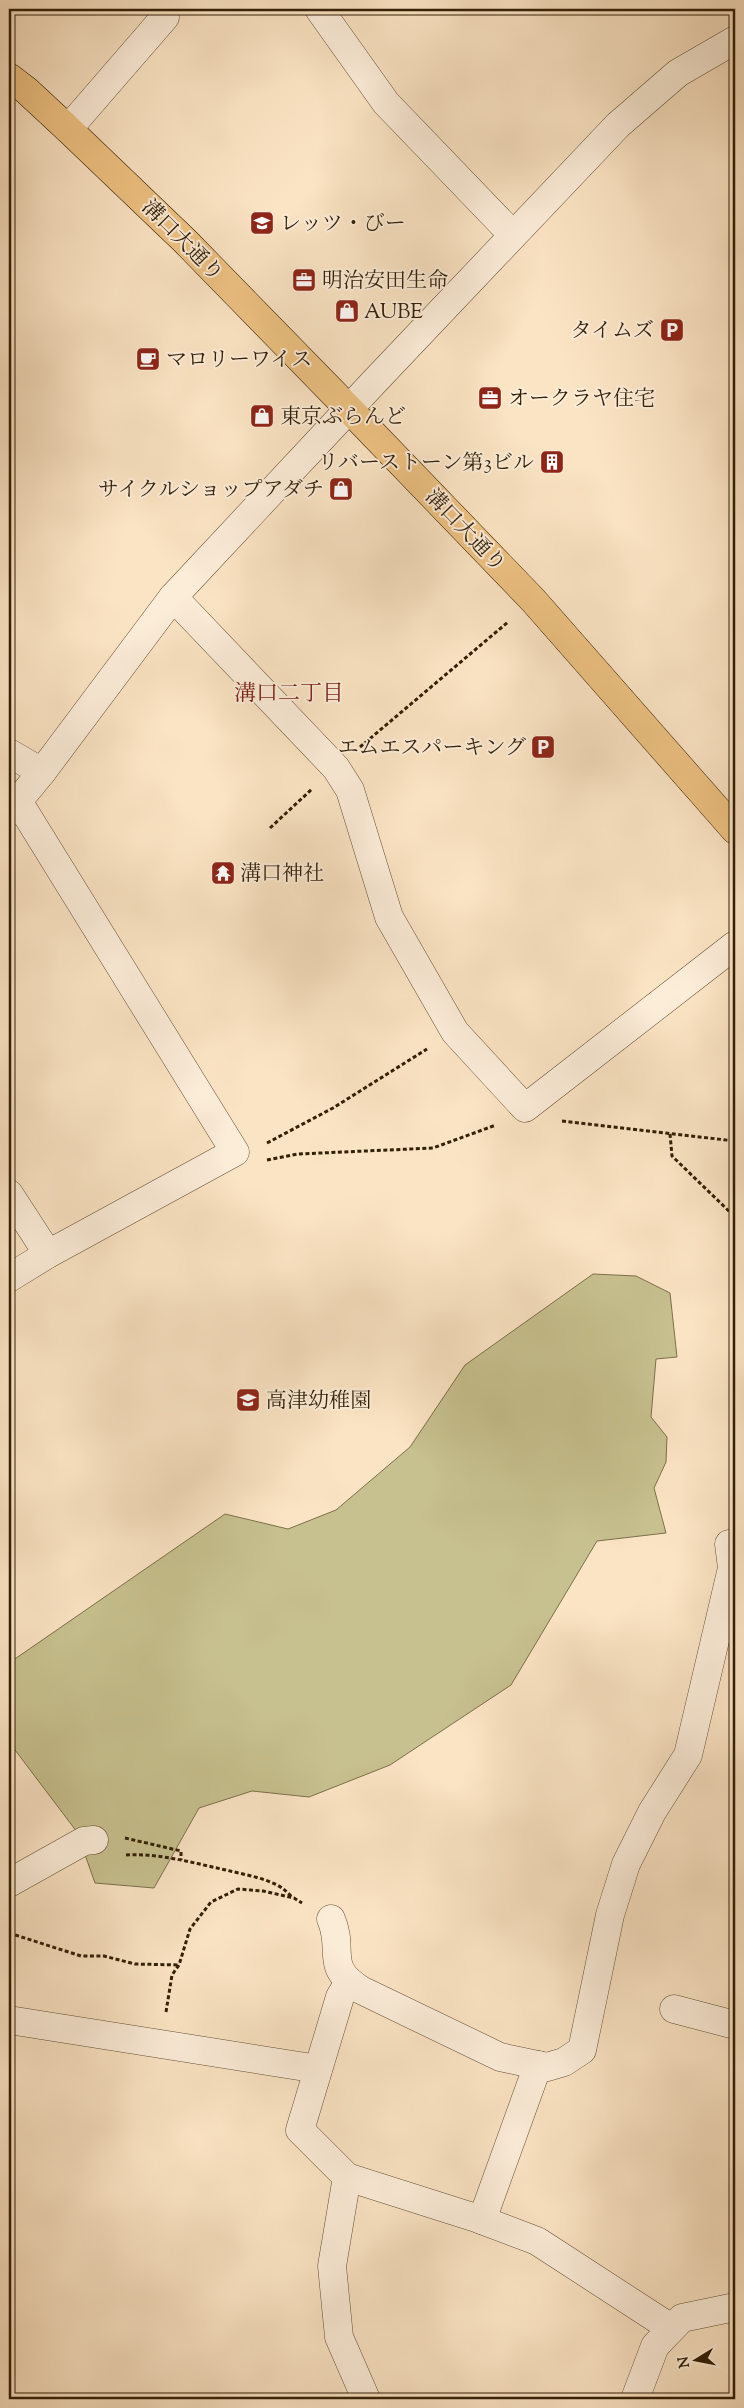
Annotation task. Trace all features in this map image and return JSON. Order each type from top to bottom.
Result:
[{"type":"main road","name":"溝口大通り","points":[[9,77],[26,90],[185,241],[349,409],[533,600],[735,830]]},
{"type":"street","points":[[320,9],[386,103],[514,235]]},
{"type":"street","points":[[68,130],[165,17]]},
{"type":"street","points":[[9,1278],[48,1254],[235,1152],[13,806],[42,772],[174,597],[349,409],[618,125],[678,73],[735,40]]},
{"type":"street","points":[[174,597],[336,768],[350,790],[389,917],[455,1032],[524,1108],[735,944]]},
{"type":"street","points":[[9,753],[42,772]]},
{"type":"street","points":[[9,1194],[48,1254]]},
{"type":"street","points":[[331,1919],[337,1933],[335,1952],[338,1969],[349,1982],[500,2057],[548,2067],[564,2062],[582,2050],[610,1915],[626,1864],[652,1812],[688,1755],[732,1568],[729,1544],[735,1543]]},
{"type":"street","points":[[9,1883],[84,1841],[94,1840]]},
{"type":"street","points":[[349,1982],[340,1997],[300,2130],[347,2177],[482,2220],[537,2241],[671,2328]]},
{"type":"street","points":[[674,2009],[735,2025]]},
{"type":"street","points":[[9,2020],[318,2069]]},
{"type":"street","points":[[482,2220],[538,2065]]},
{"type":"street","points":[[347,2177],[332,2266],[339,2337],[359,2397]]},
{"type":"street","points":[[631,2397],[655,2346],[682,2318],[735,2307]]},
{"type":"path","points":[[270,828],[336,768],[533,600]]},
{"type":"path","points":[[235,1152],[267,1143],[333,1108],[455,1032]]},
{"type":"path","points":[[235,1152],[256,1162],[298,1154],[433,1148],[504,1122],[524,1108],[542,1119],[595,1123],[670,1134],[735,1140]]},
{"type":"path","points":[[670,1134],[672,1156],[735,1217]]},
{"type":"path","points":[[94,1840],[123,1838],[181,1851],[180,1860]]},
{"type":"path","points":[[126,1855],[142,1854],[180,1860],[274,1883],[294,1898],[331,1919]]},
{"type":"path","points":[[161,2043],[172,1975],[180,1965],[190,1929],[211,1902],[238,1889],[263,1891],[294,1898]]},
{"type":"path","points":[[9,1933],[81,1956],[104,1956],[135,1964],[180,1965]]},
{"type":"shaded area","points":[[593,1274],[636,1276],[670,1293],[677,1357],[656,1359],[651,1417],[667,1437],[666,1462],[654,1488],[666,1533],[597,1541],[511,1685],[390,1765],[309,1797],[252,1791],[199,1808],[154,1888],[95,1883],[77,1832],[9,1742],[9,1663],[225,1514],[288,1529],[336,1510],[410,1447],[465,1365]]},
{"type":"place","name":"レッツ・びー","points":[[262,223]]},
{"type":"place","name":"明治安田生命","points":[[304,280]]},
{"type":"place","name":"AUBE","points":[[347,311]]},
{"type":"place","name":"タイムズ","points":[[672,330]]},
{"type":"place","name":"マロリーワイス","points":[[148,359]]},
{"type":"place","name":"オークラヤ住宅","points":[[490,398]]},
{"type":"place","name":"東京ぶらんど","points":[[262,416]]},
{"type":"place","name":"リバーストーン第3ビル","points":[[552,462]]},
{"type":"place","name":"サイクルショップアダチ","points":[[341,489]]},
{"type":"place","name":"エムエスパーキング","points":[[543,747]]},
{"type":"place","name":"溝口神社","points":[[223,873]]},
{"type":"place","name":"高津幼稚園","points":[[248,1400]]},
{"type":"district","name":"溝口二丁目","points":[[289,692]]}]
